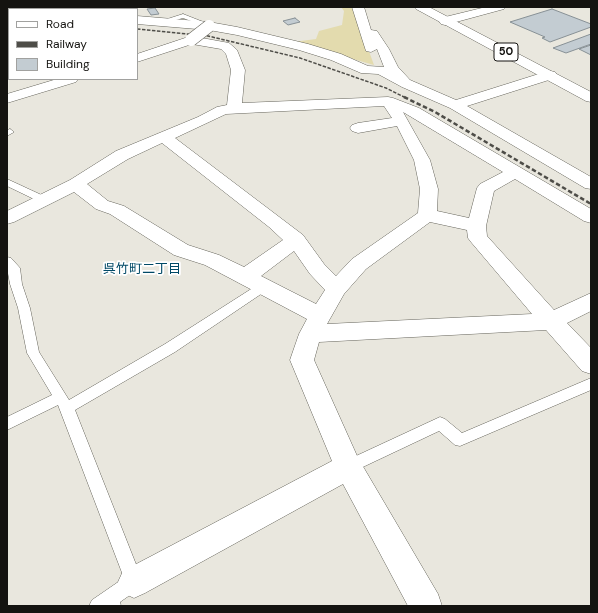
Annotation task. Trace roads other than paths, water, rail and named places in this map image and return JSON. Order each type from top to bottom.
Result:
[{"type":"street","points":[[358,7],[375,63],[381,70],[407,84],[455,105],[591,184]]},
{"type":"street","name":"50","points":[[420,7],[591,98]]},
{"type":"street","points":[[445,21],[500,7]]},
{"type":"street","points":[[138,20],[209,26],[269,38],[336,57],[366,70],[381,70]]},
{"type":"street","points":[[138,58],[191,40],[209,26]]},
{"type":"street","points":[[366,34],[373,34],[384,49],[392,69],[407,84]]},
{"type":"street","points":[[191,40],[225,46],[232,53],[238,70],[234,104],[236,108]]},
{"type":"street","points":[[455,105],[550,75]]},
{"type":"street","points":[[7,100],[68,80]]},
{"type":"street","points":[[388,101],[402,121],[422,160],[430,190],[427,215],[359,264],[336,289],[315,325],[302,360],[348,467],[426,606]]},
{"type":"street","points":[[7,218],[76,184],[122,155],[203,120],[222,110],[236,108],[388,101],[414,111],[591,217]]},
{"type":"street","points":[[358,128],[402,121]]},
{"type":"street","points":[[164,137],[296,240],[317,269],[336,289]]},
{"type":"street","points":[[515,172],[486,188],[476,226],[478,238],[591,364]]},
{"type":"street","points":[[76,184],[102,205],[117,210],[181,250],[212,260],[263,287],[315,325],[551,321],[591,301]]},
{"type":"street","points":[[427,215],[476,226]]},
{"type":"street","points":[[244,277],[296,240]]},
{"type":"street","points":[[134,582],[348,467]]},
{"type":"lane","points":[[7,182],[44,200]]},
{"type":"lane","points":[[7,261],[14,268],[16,284],[24,308],[33,353],[64,402],[134,582],[107,603]]},
{"type":"lane","points":[[7,424],[64,402],[170,348],[263,287]]},
{"type":"lane","points":[[348,467],[440,423],[460,440],[591,384]]},
{"type":"railway","points":[[138,29],[208,36],[300,58],[386,88],[404,97]]},
{"type":"railway","points":[[404,97],[435,112],[591,204]]},
{"type":"district","name":"呉竹町二丁目","points":[[142,270]]}]
